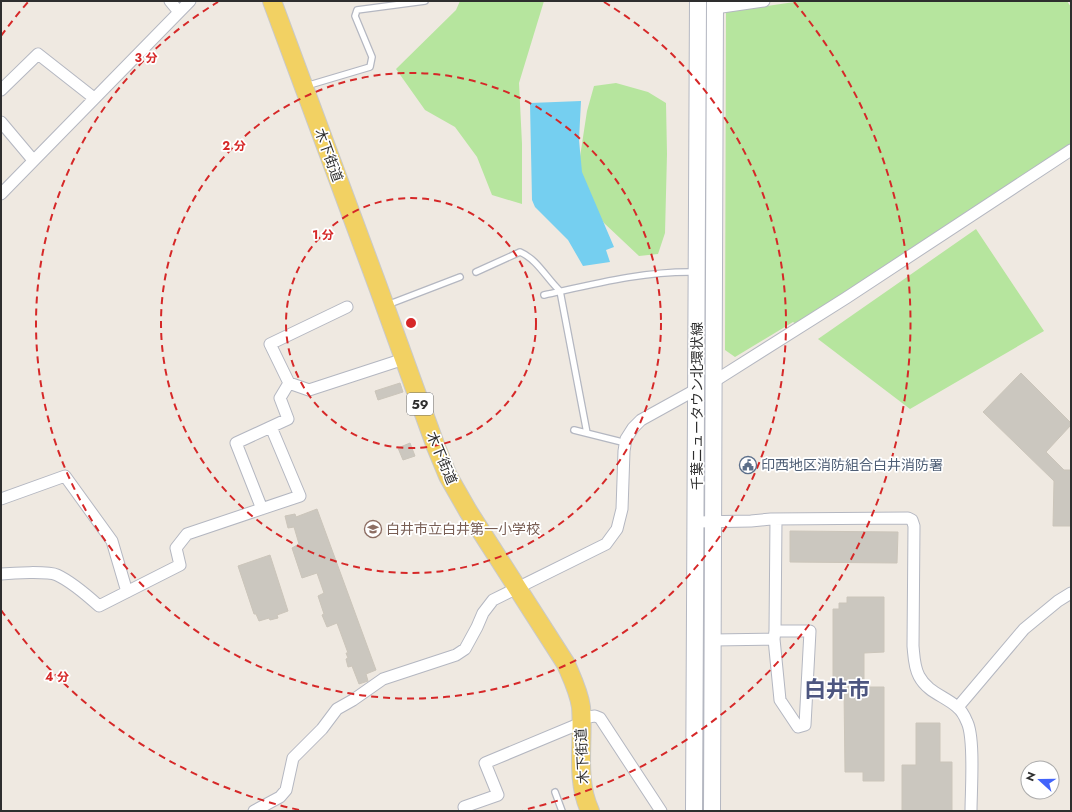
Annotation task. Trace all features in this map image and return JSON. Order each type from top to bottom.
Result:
[{"type":"main road","name":"木下街道","points":[[272,1],[448,476],[468,511],[566,664],[577,688],[581,708],[581,769],[584,792],[590,811]]},
{"type":"main road","name":"千葉ニュータウン北環状線","points":[[694,811],[698,1]]},
{"type":"main road","name":"千葉ニュータウン北環状線","points":[[712,811],[715,4]]},
{"type":"street","points":[[170,1],[179,12]]},
{"type":"street","points":[[1,194],[190,1]]},
{"type":"street","points":[[715,4],[764,1]]},
{"type":"street","points":[[1,90],[38,54],[94,98]]},
{"type":"street","points":[[1,122],[33,160]]},
{"type":"street","points":[[714,382],[846,298],[1071,150]]},
{"type":"street","points":[[347,306],[270,344],[290,383],[309,390],[404,359]]},
{"type":"street","points":[[262,509],[236,443],[288,419],[280,398],[290,383]]},
{"type":"street","points":[[254,811],[280,797],[286,790],[293,758],[322,729],[337,709],[353,700],[383,679],[456,655],[465,649],[483,614],[493,600],[606,544],[617,529],[622,509],[624,451],[626,439],[633,428],[641,420],[697,389]]},
{"type":"street","points":[[1,574],[56,574],[100,606],[180,566],[176,548],[187,534],[300,496],[271,428]]},
{"type":"street","points":[[1,499],[66,476],[112,541],[127,592]]},
{"type":"street","points":[[696,522],[776,519],[908,518],[912,520],[914,526],[913,646],[915,663],[919,676],[924,684],[944,699],[958,707],[968,723],[971,742],[971,811]]},
{"type":"street","points":[[713,640],[774,635],[810,631],[805,725],[798,726],[780,700],[774,635],[776,519]]},
{"type":"street","points":[[958,707],[1024,629],[1058,601],[1071,593]]},
{"type":"street","points":[[465,811],[464,807],[498,796],[485,763],[581,720],[595,716],[600,718],[659,809]]},
{"type":"lane","points":[[304,87],[370,67],[372,57],[355,16],[357,10],[425,1]]},
{"type":"lane","points":[[476,272],[520,252],[532,259],[560,291],[587,433]]},
{"type":"lane","points":[[544,295],[613,280],[672,272],[697,272]]},
{"type":"lane","points":[[385,306],[460,277]]},
{"type":"lane","points":[[574,430],[626,443]]},
{"type":"lane","points":[[555,792],[562,811]]},
{"type":"green space","points":[[460,1],[544,1],[519,83],[522,144],[522,204],[492,195],[477,157],[455,127],[425,110],[396,69],[456,10]]},
{"type":"green space","points":[[801,1],[1067,1],[1071,7],[1071,144],[796,324],[793,322],[735,357],[725,350],[726,12]]},
{"type":"green space","points":[[616,83],[648,92],[666,103],[667,154],[665,233],[658,254],[639,256],[604,223],[576,183],[587,111],[594,86]]},
{"type":"green space","points":[[976,229],[1044,331],[910,409],[818,339]]},
{"type":"water","points":[[581,101],[579,140],[582,172],[614,247],[606,250],[610,262],[583,266],[568,240],[535,207],[532,200],[530,103]]},
{"type":"building","points":[[1021,373],[1071,423],[1071,425],[1046,452],[1064,470],[1071,470],[1071,526],[1053,526],[1054,481],[983,412]]},
{"type":"building","points":[[400,383],[403,392],[378,400],[375,391]]},
{"type":"building","points":[[410,443],[415,456],[403,460],[398,448]]},
{"type":"building","points":[[317,509],[376,670],[366,674],[368,681],[359,684],[352,666],[348,667],[346,659],[348,658],[346,653],[348,653],[337,623],[327,627],[322,615],[324,614],[318,596],[324,593],[317,573],[302,578],[292,548],[299,544],[294,527],[288,528],[285,516],[295,514],[296,517]]},
{"type":"building","points":[[790,531],[898,532],[897,563],[790,562]]},
{"type":"building","points":[[270,555],[288,611],[277,615],[278,618],[270,620],[269,618],[259,621],[256,614],[254,614],[238,566]]},
{"type":"building","points":[[847,597],[884,597],[884,652],[864,653],[864,687],[884,687],[884,781],[863,781],[863,772],[845,772],[844,690],[833,690],[833,609],[839,609],[839,603],[847,603]]},
{"type":"building","points":[[916,723],[940,723],[940,762],[952,762],[952,811],[902,811],[902,765],[916,765]]},
{"type":"place","name":"印西地区消防組合白井消防署","points":[[748,465]]},
{"type":"place","name":"白井市立白井第一小学校","points":[[373,529]]},
{"type":"district","name":"白井市","points":[[837,689]]}]
